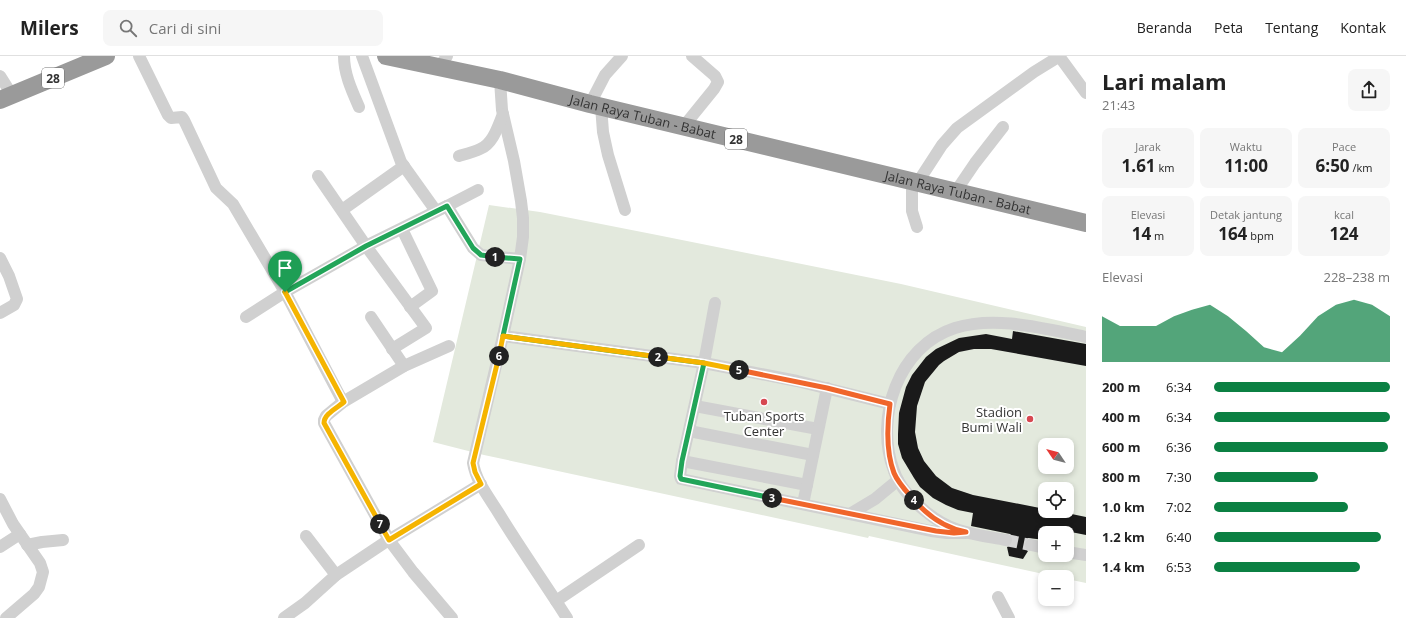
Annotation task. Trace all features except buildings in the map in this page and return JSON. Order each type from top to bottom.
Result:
[{"type":"highway","name":"Jalan Raya Tuban - Babat","points":[[390,56],[444,61],[500,80],[595,105],[1086,223]]},
{"type":"highway","name":"28","points":[[6,97],[102,57]]},
{"type":"street","points":[[139,56],[168,115],[171,118],[183,118],[216,188],[233,204],[285,292],[344,402]]},
{"type":"street","points":[[344,56],[350,88],[359,107]]},
{"type":"street","points":[[362,56],[404,166],[479,254],[520,259]]},
{"type":"street","points":[[622,56],[605,75],[595,105],[608,155],[625,210]]},
{"type":"street","points":[[684,126],[718,82],[718,79],[692,56]]},
{"type":"street","points":[[917,227],[912,212],[915,182],[942,145],[958,128],[1034,72],[1060,56],[1086,93]]},
{"type":"street","points":[[0,76],[6,97]]},
{"type":"street","points":[[500,80],[500,101],[514,161],[523,218],[523,237],[520,259],[503,336],[473,463],[475,472],[481,484],[520,549],[567,618]]},
{"type":"street","points":[[459,156],[482,149],[492,138],[503,114]]},
{"type":"street","points":[[956,192],[1003,127]]},
{"type":"street","points":[[342,210],[404,166]]},
{"type":"street","points":[[318,176],[366,246],[426,328],[392,349]]},
{"type":"street","points":[[246,317],[285,292],[366,246],[478,190]]},
{"type":"street","points":[[402,229],[432,291],[410,307]]},
{"type":"street","points":[[0,258],[9,276],[17,300],[14,305],[0,313]]},
{"type":"street","points":[[716,304],[682,461],[680,476],[683,480],[936,531],[954,533],[966,532]]},
{"type":"street","points":[[371,317],[404,366]]},
{"type":"street","points":[[1006,540],[948,527],[926,512],[912,498],[898,480],[892,468],[889,451],[888,426],[890,404],[897,382],[910,361],[931,340],[951,329],[974,324],[1004,323],[1086,337]]},
{"type":"street","points":[[503,336],[704,363],[827,388],[890,404]]},
{"type":"street","points":[[449,346],[404,366],[344,402],[326,416],[324,423],[389,540],[413,572],[452,618]]},
{"type":"street","points":[[803,504],[827,388]]},
{"type":"street","points":[[694,406],[818,429]]},
{"type":"street","points":[[689,431],[813,455]]},
{"type":"street","points":[[682,461],[807,485]]},
{"type":"street","points":[[850,514],[875,499],[898,480]]},
{"type":"street","points":[[284,618],[305,603],[336,575],[389,540],[481,484]]},
{"type":"street","points":[[0,499],[10,520],[40,563],[43,572],[39,587],[34,594],[6,618]]},
{"type":"street","points":[[0,547],[20,534]]},
{"type":"street","points":[[306,536],[336,575]]},
{"type":"street","points":[[27,545],[63,540]]},
{"type":"street","points":[[556,601],[639,545]]},
{"type":"street","points":[[1031,545],[1038,546]]},
{"type":"street","points":[[1074,553],[1086,555]]},
{"type":"street","points":[[998,597],[1009,618]]},
{"type":"shaded area","name":"Tuban Sports Center","points":[[489,205],[540,212],[901,284],[1086,327],[1086,583],[1074,580],[1074,570],[1038,570],[1038,573],[869,536],[868,538],[484,455],[433,442]]},
{"type":"tunnel","points":[[1006,540],[1031,545]]},
{"type":"place","name":"Tuban Sports Center","points":[[764,402]]},
{"type":"place","name":"Stadion Bumi Wali","points":[[1030,419]]},
{"type":"route","points":[[285,292],[344,402],[326,416],[324,423],[389,540],[481,484],[475,472],[473,463],[503,336],[704,363],[797,381],[890,404],[888,415],[889,451],[891,463],[898,480],[912,498],[926,512],[948,527],[966,532],[954,533],[936,531],[681,479],[682,461],[704,363],[604,349],[503,336],[520,259],[479,254],[473,248],[447,206],[366,246],[285,292]]}]
